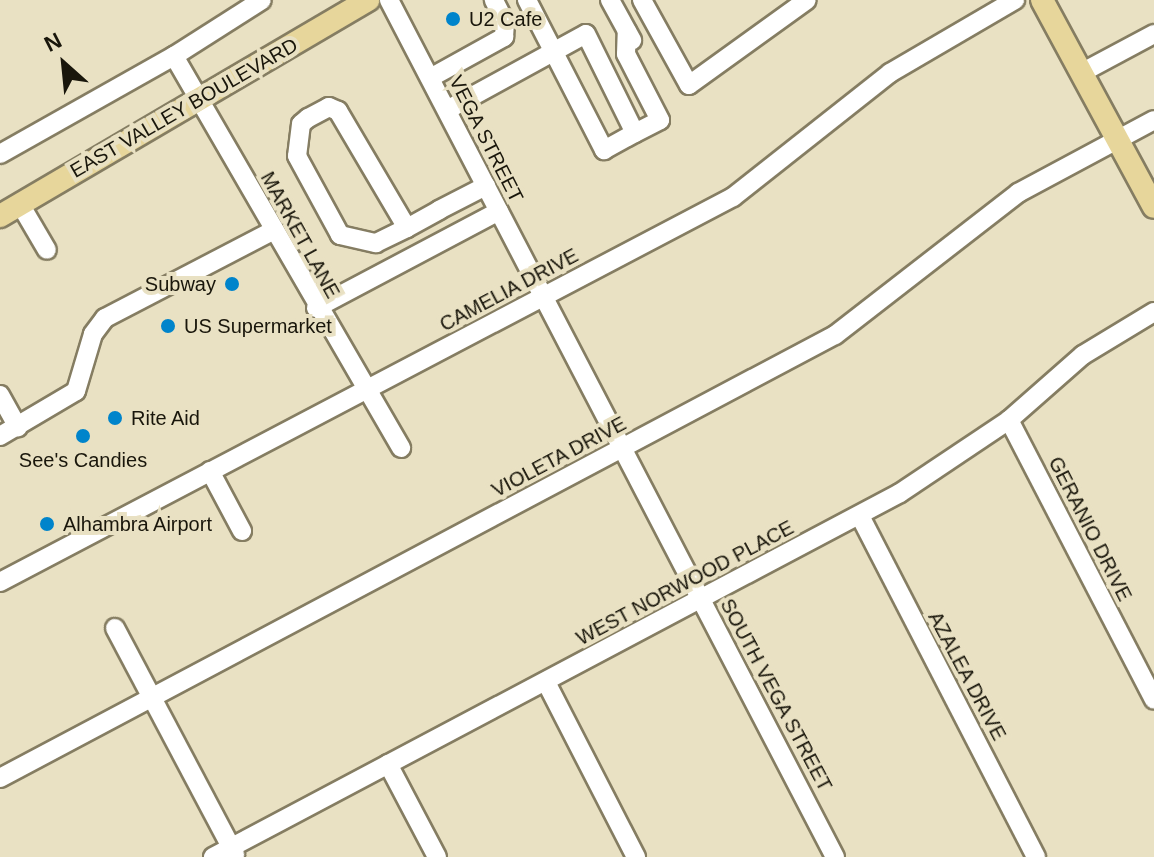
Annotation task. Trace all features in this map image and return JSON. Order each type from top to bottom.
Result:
[{"type":"main road","name":"EAST VALLEY BOULEVARD","points":[[10,210],[368,0]]},
{"type":"main road","points":[[1042,0],[1115,140],[1154,207]]},
{"type":"street","points":[[0,154],[174,56],[262,0]]},
{"type":"street","name":"VEGA STREET","points":[[389,0],[544,298]]},
{"type":"street","points":[[430,78],[504,37],[505,22],[494,0]]},
{"type":"street","points":[[527,0],[604,150],[660,120],[668,110],[610,0]]},
{"type":"street","points":[[642,0],[689,85],[807,0]]},
{"type":"street","name":"CAMELIA DRIVE","points":[[0,582],[733,197],[890,73],[1015,0]]},
{"type":"street","points":[[447,110],[586,34],[639,131]]},
{"type":"street","points":[[1081,73],[1154,34]]},
{"type":"street","name":"MARKET LANE","points":[[174,56],[196,101],[401,448]]},
{"type":"street","points":[[407,228],[338,111],[329,107],[301,124],[297,156],[340,235],[376,243],[407,228],[486,186]]},
{"type":"street","name":"VIOLETA DRIVE","points":[[0,778],[835,335],[1018,193],[1154,120]]},
{"type":"street","points":[[10,210],[47,250]]},
{"type":"street","points":[[316,308],[499,211]]},
{"type":"street","points":[[0,436],[76,391],[93,334],[105,318],[274,230]]},
{"type":"street","name":"SOUTH VEGA STREET","points":[[544,298],[835,857]]},
{"type":"street","name":"WEST NORWOOD PLACE","points":[[213,857],[234,852],[388,764],[860,516],[941,470],[1009,420],[1083,355],[1154,312]]},
{"type":"street","points":[[0,395],[18,427]]},
{"type":"street","name":"GERANIO DRIVE","points":[[1009,420],[1154,700]]},
{"type":"street","points":[[210,471],[242,531]]},
{"type":"street","name":"AZALEA DRIVE","points":[[860,516],[1036,857]]},
{"type":"street","points":[[115,628],[234,852]]},
{"type":"street","points":[[546,682],[636,857]]},
{"type":"street","points":[[388,764],[437,857]]},
{"type":"place","name":"U2 Cafe","points":[[453,19]]},
{"type":"place","name":"Subway","points":[[232,284]]},
{"type":"place","name":"US Supermarket","points":[[168,326]]},
{"type":"place","name":"Rite Aid","points":[[115,418]]},
{"type":"place","name":"See's Candies","points":[[83,436]]},
{"type":"place","name":"Alhambra Airport","points":[[47,524]]}]
